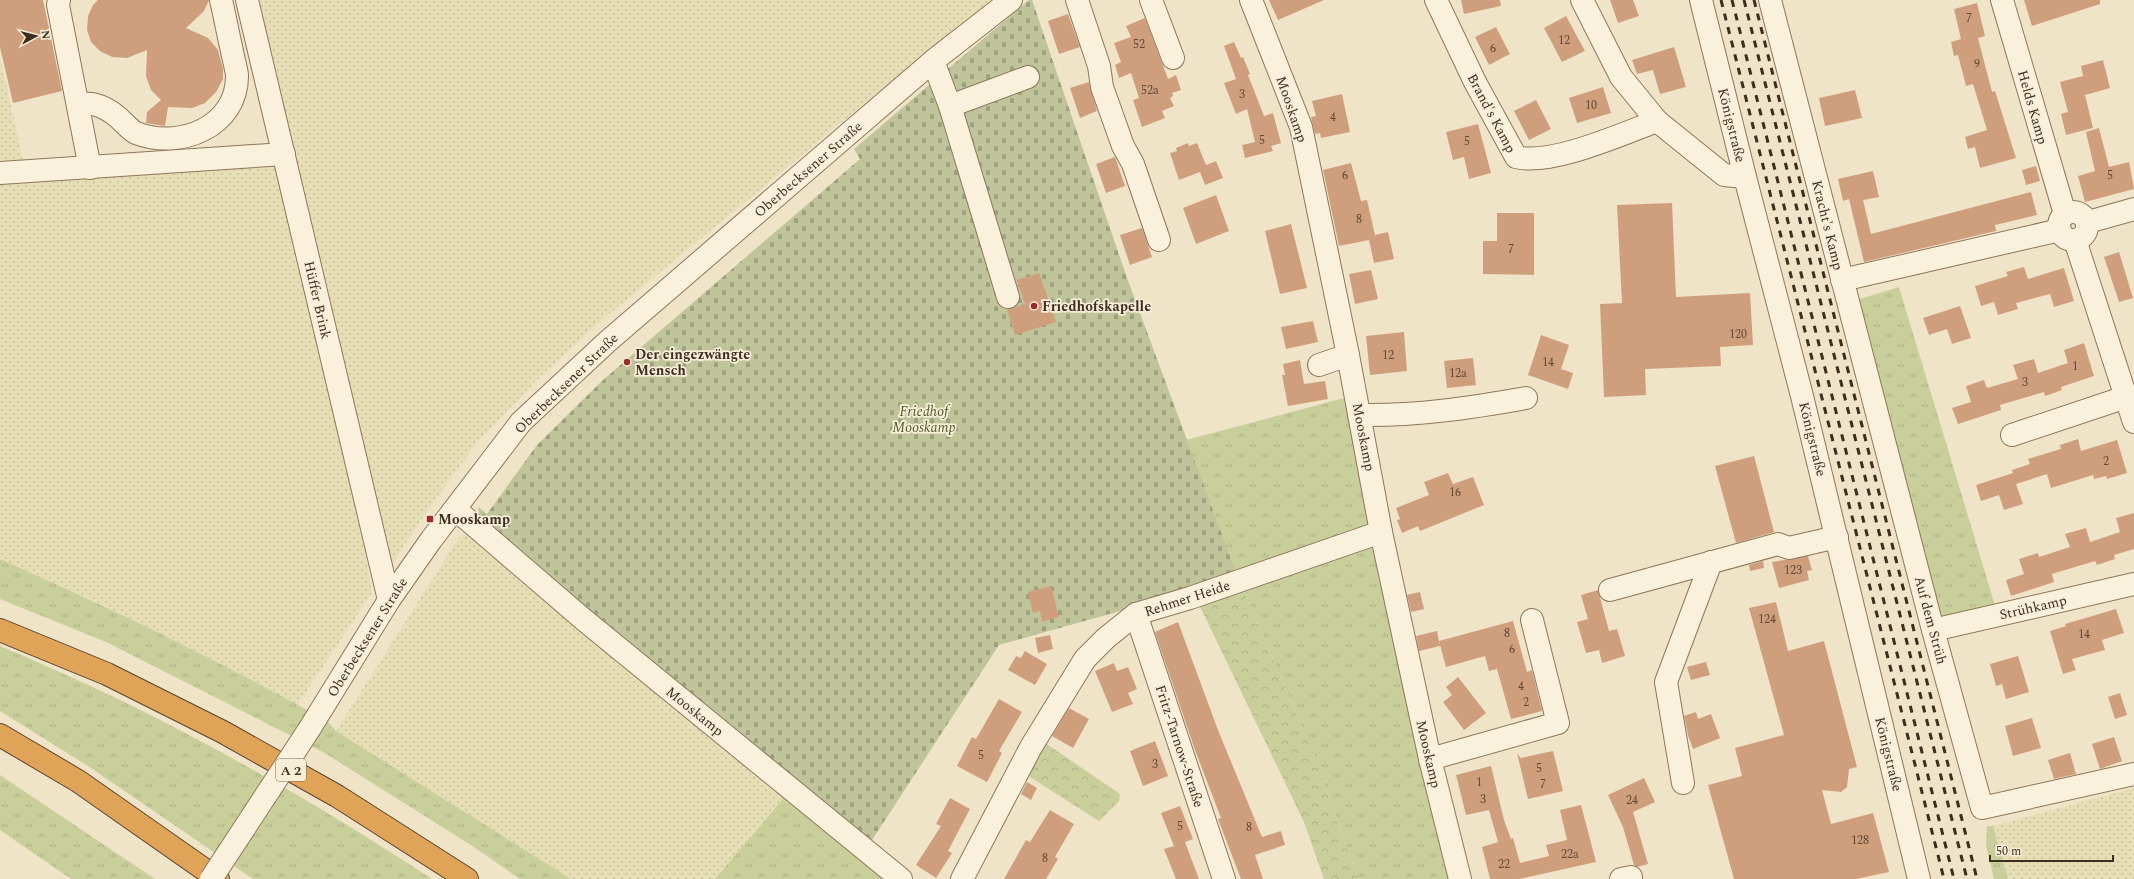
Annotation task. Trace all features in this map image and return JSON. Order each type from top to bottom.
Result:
[{"type":"highway","name":"A 2","points":[[0,630],[107,674],[223,732],[337,796],[467,879]]},
{"type":"highway","points":[[0,735],[78,781],[218,879]]},
{"type":"street","points":[[60,0],[58,5],[79,105],[90,168]]},
{"type":"street","points":[[79,105],[86,103],[98,105],[114,114],[134,133],[148,136],[170,138],[191,135],[206,129],[219,120],[228,108],[237,75],[221,0]]},
{"type":"street","name":"Hüffer Brink","points":[[247,0],[389,600]]},
{"type":"street","name":"Oberbecksener Straße","points":[[211,879],[310,728],[389,600],[431,540],[521,422],[607,342],[933,61],[1011,0]]},
{"type":"street","points":[[1077,0],[1099,66],[1102,87],[1123,146],[1133,164],[1159,240]]},
{"type":"street","points":[[1151,0],[1173,58]]},
{"type":"street","name":"Mooskamp","points":[[1251,0],[1301,126],[1348,355],[1381,532],[1430,759],[1460,879]]},
{"type":"street","name":"Brand's Kamp","points":[[1436,0],[1475,82],[1516,157],[1528,160],[1585,148],[1657,121]]},
{"type":"street","points":[[1582,0],[1621,77],[1657,121],[1724,175],[1745,177]]},
{"type":"street","name":"Königstraße","points":[[1701,0],[1837,537],[1919,879]]},
{"type":"street","name":"Kracht's Kamp","points":[[1770,0],[1842,280],[2067,228],[2076,211],[2088,222],[2134,209]]},
{"type":"street","name":"Helds Kamp","points":[[2002,0],[2067,228],[2134,422]]},
{"type":"street","points":[[933,61],[950,106],[1008,297]]},
{"type":"street","points":[[950,106],[1028,77]]},
{"type":"street","points":[[0,173],[284,154]]},
{"type":"street","name":"Auf dem Strüh","points":[[1842,280],[1933,630],[1982,808],[2134,774]]},
{"type":"street","points":[[1319,365],[1348,355]]},
{"type":"street","points":[[2012,435],[2126,397]]},
{"type":"street","points":[[1359,415],[1396,416],[1462,410],[1526,398]]},
{"type":"street","name":"Mooskamp","points":[[455,509],[583,619],[901,879]]},
{"type":"street","name":"Rehmer Heide","points":[[962,879],[1031,747],[1085,659],[1106,638],[1136,614],[1190,598],[1381,532]]},
{"type":"street","points":[[1610,590],[1778,544],[1788,548],[1837,537]]},
{"type":"street","points":[[1683,783],[1666,682],[1711,562]]},
{"type":"street","name":"Strühkamp","points":[[1933,630],[2134,584]]},
{"type":"street","name":"Fritz-Tarnow-Straße","points":[[1136,614],[1224,879]]},
{"type":"street","points":[[1430,759],[1558,723],[1532,620]]},
{"type":"shaded area","points":[[256,0],[990,0],[596,325],[539,378],[480,439],[429,508],[392,564],[380,524]]},
{"type":"shaded area","points":[[0,58],[24,164],[0,165]]},
{"type":"shaded area","points":[[268,162],[280,172],[356,499],[372,593],[297,705],[93,600],[0,559],[0,180]]},
{"type":"shaded area","points":[[473,534],[787,794],[715,879],[571,879],[336,731],[460,536]]},
{"type":"shaded area","points":[[2134,788],[2134,879],[2008,879],[1993,826]]},
{"type":"green space","name":"Friedhof Mooskamp","points":[[1029,0],[1032,0],[1126,275],[1238,578],[999,645],[861,857],[481,521],[478,507],[487,514],[537,445],[603,380],[860,159],[854,149]]},
{"type":"green space","points":[[1899,287],[2000,622],[1933,642],[1840,305]]},
{"type":"green space","points":[[1348,397],[1455,879],[1358,879],[1312,750],[1238,578],[1186,440]]},
{"type":"green space","points":[[0,559],[166,636],[327,721],[336,731],[571,879],[520,879],[474,847],[323,752],[106,642],[0,599]]},
{"type":"green space","points":[[1238,578],[1312,750],[1358,879],[1324,879],[1304,822],[1192,590]]},
{"type":"green space","points":[[0,646],[57,670],[112,696],[222,752],[328,813],[432,879],[253,879],[88,766],[0,711]]},
{"type":"green space","points":[[1038,738],[1120,794],[1119,801],[1099,821],[1019,770]]},
{"type":"green space","points":[[0,775],[155,879],[71,879],[0,830]]},
{"type":"green space","points":[[787,794],[888,879],[715,879]]},
{"type":"green space","points":[[1987,826],[1993,826],[2008,879],[1994,879],[1986,845]]},
{"type":"building","points":[[0,0],[43,0],[62,91],[13,103],[0,47]]},
{"type":"building","points":[[98,0],[209,0],[204,11],[186,28],[208,38],[218,50],[223,69],[223,79],[216,92],[205,103],[192,108],[168,107],[165,126],[146,123],[147,112],[161,100],[151,90],[146,76],[147,50],[127,58],[112,57],[100,51],[91,42],[87,30],[88,16],[93,5]]},
{"type":"building","points":[[1269,0],[1324,0],[1278,20]]},
{"type":"building","points":[[1461,0],[1500,0],[1501,6],[1464,14]]},
{"type":"building","points":[[1610,0],[1633,0],[1639,16],[1618,23]]},
{"type":"building","points":[[2024,0],[2100,0],[2100,4],[2032,26]]},
{"type":"building","points":[[1977,3],[1985,36],[1978,38],[1992,92],[1995,91],[2016,158],[1980,168],[1975,147],[1968,149],[1965,137],[1987,130],[1973,84],[1966,86],[1958,55],[1954,56],[1951,42],[1961,39],[1954,9]]},
{"type":"building","points":[[1068,14],[1080,47],[1059,54],[1048,21]]},
{"type":"building","points":[[1566,16],[1585,51],[1562,62],[1544,28]]},
{"type":"building","points":[[1145,18],[1168,79],[1176,75],[1181,90],[1172,93],[1173,96],[1170,98],[1174,106],[1162,111],[1165,118],[1142,127],[1133,100],[1139,98],[1131,73],[1119,78],[1115,65],[1121,62],[1114,43],[1131,37],[1126,26]]},
{"type":"building","points":[[1496,27],[1510,54],[1489,65],[1475,37]]},
{"type":"building","points":[[1234,42],[1241,58],[1243,57],[1250,74],[1248,75],[1264,116],[1273,113],[1281,143],[1271,146],[1273,151],[1245,158],[1242,145],[1255,142],[1247,109],[1236,114],[1224,83],[1236,79],[1224,46]]},
{"type":"building","points":[[1674,47],[1686,87],[1660,94],[1653,70],[1637,74],[1632,60]]},
{"type":"building","points":[[2103,60],[2110,88],[2085,95],[2093,128],[2066,135],[2061,114],[2068,112],[2060,82],[2083,76],[2081,66]]},
{"type":"building","points":[[1089,82],[1097,111],[1080,118],[1070,88]]},
{"type":"building","points":[[1603,87],[1611,113],[1577,123],[1569,98]]},
{"type":"building","points":[[1855,90],[1862,118],[1825,126],[1819,98]]},
{"type":"building","points":[[1342,94],[1350,132],[1321,138],[1320,133],[1315,134],[1311,117],[1316,116],[1312,101]]},
{"type":"building","points":[[1536,100],[1551,129],[1529,140],[1514,111]]},
{"type":"building","points":[[1478,124],[1491,173],[1469,179],[1464,157],[1453,160],[1446,132]]},
{"type":"building","points":[[2099,128],[2109,167],[2129,162],[2134,189],[2085,202],[2078,176],[2095,171],[2086,132]]},
{"type":"building","points":[[1188,143],[1189,146],[1197,143],[1206,165],[1216,161],[1223,178],[1205,185],[1200,172],[1179,180],[1170,153],[1177,151],[1176,148]]},
{"type":"building","points":[[1115,157],[1125,186],[1106,193],[1096,164]]},
{"type":"building","points":[[1351,163],[1361,201],[1367,200],[1375,235],[1388,232],[1394,259],[1374,263],[1369,240],[1339,246],[1323,170]]},
{"type":"building","points":[[2036,166],[2040,181],[2026,185],[2022,170]]},
{"type":"building","points":[[1873,171],[1879,197],[1863,200],[1871,234],[2031,192],[2037,215],[1995,225],[1996,231],[1864,262],[1849,199],[1843,201],[1838,179]]},
{"type":"building","points":[[1216,195],[1229,231],[1196,244],[1183,208]]},
{"type":"building","points":[[1672,203],[1676,297],[1750,293],[1753,345],[1720,347],[1721,366],[1645,369],[1646,395],[1604,397],[1600,304],[1622,303],[1617,205]]},
{"type":"building","points":[[1497,213],[1534,213],[1534,275],[1483,274],[1483,241],[1497,241]]},
{"type":"building","points":[[1291,224],[1307,288],[1280,294],[1265,231]]},
{"type":"building","points":[[1142,228],[1152,257],[1130,265],[1120,235]]},
{"type":"building","points":[[2119,252],[2133,298],[2119,302],[2104,257]]},
{"type":"building","points":[[2024,267],[2028,279],[2064,268],[2074,301],[2054,307],[2050,294],[2016,303],[2018,309],[1998,315],[1994,302],[1981,306],[1975,286],[2008,276],[2006,272]]},
{"type":"building","points":[[1371,270],[1378,299],[1355,304],[1349,274]]},
{"type":"building","name":"Friedhofskapelle","points":[[1039,273],[1056,322],[1015,335],[1007,310],[1025,304],[1017,280]]},
{"type":"building","points":[[1960,306],[1971,338],[1952,344],[1947,329],[1929,335],[1923,318]]},
{"type":"building","points":[[1313,321],[1318,342],[1286,349],[1281,327]]},
{"type":"building","points":[[1404,332],[1407,371],[1370,375],[1366,336]]},
{"type":"building","points":[[1541,335],[1569,345],[1561,369],[1573,373],[1568,389],[1528,375]]},
{"type":"building","points":[[2084,343],[2094,376],[2061,387],[2062,390],[2045,396],[2044,392],[2000,405],[2001,410],[1958,424],[1952,408],[1971,402],[1966,386],[1984,380],[1987,388],[2018,379],[2013,365],[2034,359],[2038,373],[2068,363],[2064,350]]},
{"type":"building","points":[[1473,358],[1476,385],[1447,388],[1444,361]]},
{"type":"building","points":[[1300,360],[1304,384],[1325,381],[1328,399],[1288,406],[1282,375],[1285,375],[1283,364]]},
{"type":"building","points":[[2078,439],[2081,451],[2117,440],[2127,473],[2107,479],[2106,476],[2094,479],[2093,475],[2051,488],[2047,474],[2016,484],[2023,504],[2004,510],[1999,495],[1981,501],[1976,485],[2013,473],[2012,470],[2030,464],[2028,459],[2061,449],[2060,445]]},
{"type":"building","points":[[1754,456],[1774,532],[1736,543],[1715,466]]},
{"type":"building","points":[[1448,473],[1453,484],[1473,477],[1484,505],[1420,531],[1418,526],[1402,533],[1397,520],[1400,519],[1396,508],[1429,495],[1424,482]]},
{"type":"building","points":[[2134,513],[2134,549],[2114,555],[2115,559],[2097,565],[2095,561],[2052,574],[2054,582],[2011,596],[2006,580],[2024,574],[2019,559],[2038,553],[2039,557],[2070,547],[2065,534],[2086,528],[2090,542],[2120,532],[2116,518]]},
{"type":"building","points":[[1808,556],[1812,570],[1807,571],[1809,580],[1779,588],[1772,562]]},
{"type":"building","points":[[1763,561],[1764,568],[1750,571],[1749,565]]},
{"type":"building","points":[[1051,586],[1059,617],[1042,622],[1040,611],[1033,613],[1028,592]]},
{"type":"building","points":[[1598,590],[1609,631],[1617,629],[1625,656],[1602,663],[1599,650],[1586,653],[1577,622],[1588,619],[1581,595]]},
{"type":"building","points":[[1420,592],[1424,609],[1411,612],[1407,595]]},
{"type":"building","points":[[1776,602],[1788,651],[1824,641],[1857,767],[1849,769],[1847,787],[1841,792],[1822,790],[1831,824],[1873,813],[1889,872],[1856,879],[1734,879],[1708,785],[1742,776],[1735,748],[1784,735],[1749,608]]},
{"type":"building","points":[[2116,609],[2124,633],[2102,640],[2105,650],[2072,659],[2076,670],[2063,674],[2050,631],[2066,626],[2065,624]]},
{"type":"building","points":[[1513,621],[1527,672],[1532,670],[1542,711],[1511,719],[1497,669],[1489,671],[1485,656],[1446,667],[1439,641]]},
{"type":"building","points":[[1178,622],[1218,730],[1262,837],[1281,831],[1285,845],[1255,855],[1263,879],[1241,879],[1218,819],[1221,818],[1195,750],[1155,632]]},
{"type":"building","points":[[1437,631],[1440,646],[1419,651],[1416,636]]},
{"type":"building","points":[[1050,635],[1053,649],[1038,653],[1035,638]]},
{"type":"building","points":[[1025,651],[1047,664],[1035,685],[1008,670],[1016,656],[1021,658]]},
{"type":"building","points":[[2018,656],[2029,692],[2006,699],[2002,684],[1996,686],[1990,664]]},
{"type":"building","points":[[1706,662],[1710,675],[1691,680],[1687,667]]},
{"type":"building","points":[[1114,663],[1117,671],[1128,667],[1137,689],[1128,693],[1133,704],[1112,712],[1095,671]]},
{"type":"building","points":[[1458,677],[1486,713],[1464,730],[1443,702],[1452,695],[1446,687]]},
{"type":"building","points":[[2120,693],[2127,715],[2115,719],[2108,697]]},
{"type":"building","points":[[999,699],[1022,712],[999,751],[1002,753],[987,782],[957,766],[972,737],[976,739]]},
{"type":"building","points":[[1069,708],[1089,719],[1073,748],[1052,736]]},
{"type":"building","points":[[1696,712],[1698,719],[1711,714],[1720,738],[1693,749],[1684,716]]},
{"type":"building","points":[[2032,718],[2041,748],[2013,756],[2005,726]]},
{"type":"building","points":[[2114,737],[2122,761],[2100,769],[2092,744]]},
{"type":"building","points":[[1155,741],[1168,776],[1143,786],[1130,751]]},
{"type":"building","points":[[1553,751],[1563,791],[1528,799],[1517,753],[1522,760],[1521,758]]},
{"type":"building","points":[[2070,753],[2076,774],[2054,779],[2048,760]]},
{"type":"building","points":[[1491,766],[1504,820],[1511,839],[1513,838],[1520,863],[1549,856],[1546,845],[1567,840],[1560,810],[1581,805],[1596,862],[1519,879],[1490,879],[1482,847],[1498,842],[1489,810],[1466,815],[1456,775]]},
{"type":"building","points":[[1644,778],[1655,802],[1633,812],[1648,864],[1637,867],[1634,865],[1623,827],[1608,795]]},
{"type":"building","points":[[1027,782],[1037,788],[1031,800],[1021,794]]},
{"type":"building","points":[[950,798],[970,809],[948,851],[952,853],[936,878],[916,865],[941,826],[936,824]]},
{"type":"building","points":[[1180,806],[1193,839],[1185,842],[1199,879],[1176,879],[1164,849],[1174,846],[1161,813]]},
{"type":"building","points":[[1050,810],[1074,824],[1055,857],[1058,859],[1046,879],[1004,879],[1026,840],[1030,842]]},
{"type":"railway","points":[[1721,0],[1944,879]]},
{"type":"railway","points":[[1732,0],[1954,879]]},
{"type":"railway","points":[[1744,0],[1967,879]]},
{"type":"railway","points":[[1754,0],[1977,879]]},
{"type":"place","name":"Friedhofskapelle","points":[[1034,306]]},
{"type":"place","name":"Der eingezwängte Mensch","points":[[627,362]]},
{"type":"place","name":"Mooskamp","points":[[430,519]]}]
